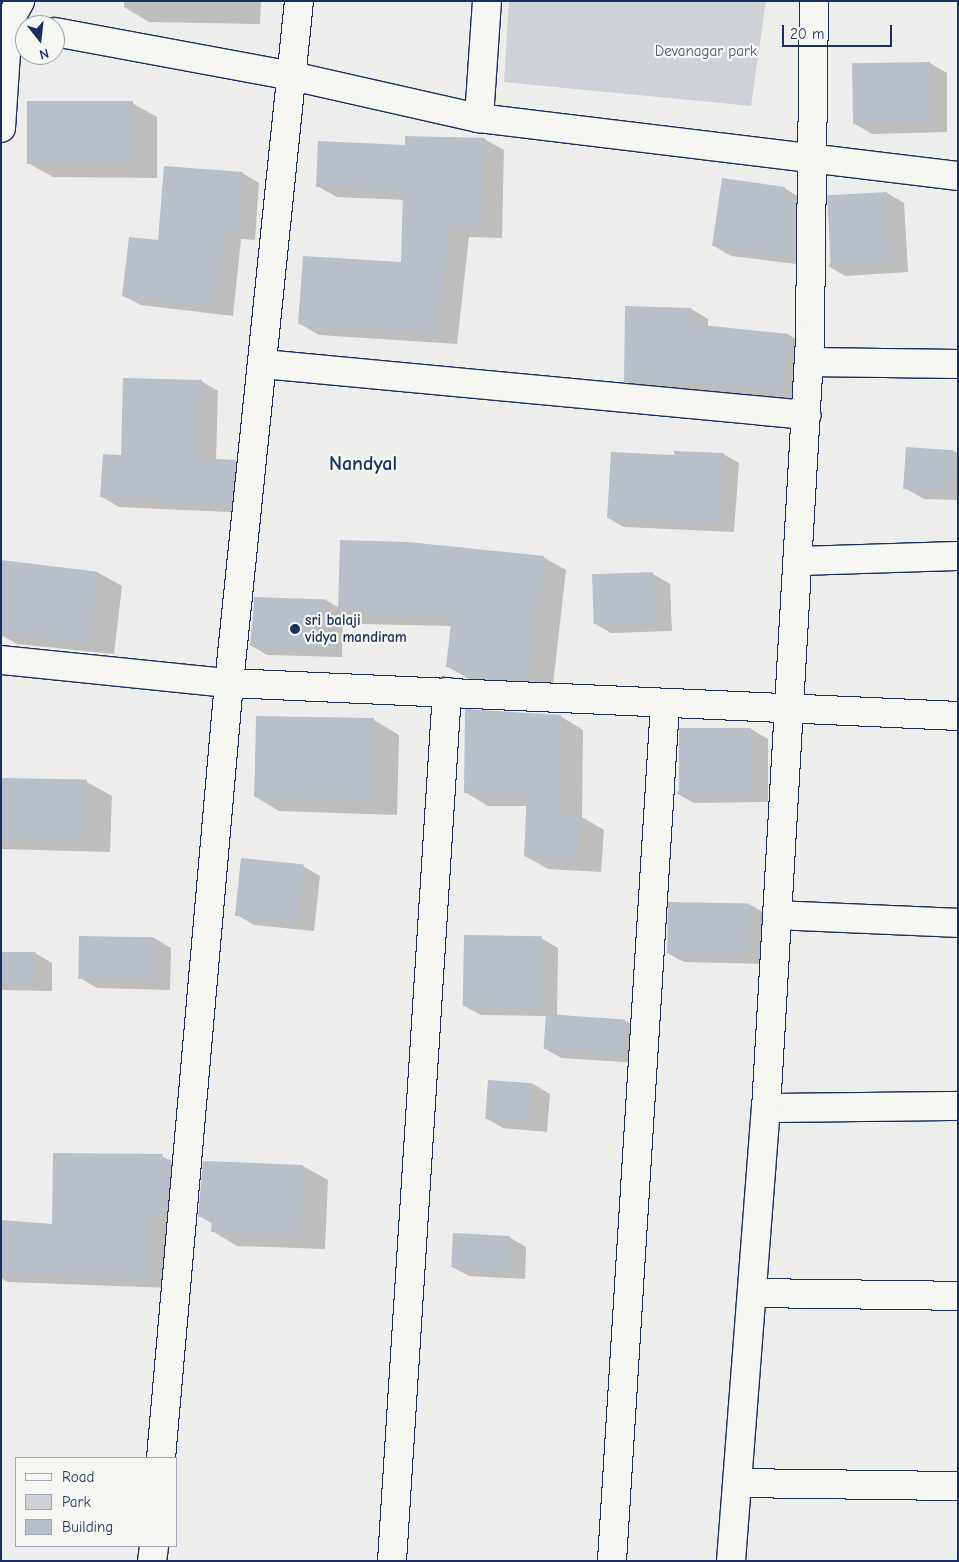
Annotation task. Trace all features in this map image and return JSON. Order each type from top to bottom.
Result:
[{"type":"street","points":[[161,1457],[229,683],[299,1]]},
{"type":"street","points":[[478,118],[487,1]]},
{"type":"street","points":[[731,1561],[766,1108],[807,415],[814,1]]},
{"type":"street","points":[[1,128],[14,18]]},
{"type":"street","points":[[65,34],[292,76],[478,118],[958,176]]},
{"type":"street","points":[[809,362],[958,364]]},
{"type":"street","points":[[263,364],[807,415]]},
{"type":"street","points":[[798,561],[958,556]]},
{"type":"street","points":[[1,660],[229,683],[958,716]]},
{"type":"street","points":[[392,1561],[447,692]]},
{"type":"street","points":[[612,1561],[665,704]]},
{"type":"street","points":[[777,915],[958,923]]},
{"type":"street","points":[[766,1108],[958,1106]]},
{"type":"street","points":[[753,1293],[958,1296]]},
{"type":"street","points":[[738,1484],[958,1486]]},
{"type":"street","points":[[152,1561],[154,1547]]},
{"type":"green space","name":"Devanagar park","points":[[509,1],[766,1],[751,106],[504,82]]},
{"type":"building","points":[[930,62],[931,123],[853,124],[852,63]]},
{"type":"building","points":[[27,101],[133,101],[133,164],[27,164]]},
{"type":"building","points":[[405,136],[485,138],[482,227],[449,226],[438,333],[298,324],[303,256],[401,262],[403,190],[316,187],[318,141],[405,145]]},
{"type":"building","points":[[164,166],[243,172],[238,231],[224,230],[216,307],[122,296],[129,237],[158,240]]},
{"type":"building","points":[[722,178],[785,187],[783,199],[796,198],[795,257],[712,246]]},
{"type":"building","points":[[887,192],[891,262],[831,265],[827,195]]},
{"type":"building","points":[[625,306],[691,308],[691,324],[789,334],[783,392],[689,383],[624,382]]},
{"type":"building","points":[[123,378],[202,380],[199,458],[236,460],[232,504],[100,497],[103,454],[121,455]]},
{"type":"building","points":[[906,447],[954,450],[951,492],[903,489]]},
{"type":"building","points":[[674,451],[724,453],[719,524],[607,518],[611,452],[674,455]]},
{"type":"building","points":[[340,540],[408,542],[544,556],[530,681],[465,678],[466,669],[446,667],[452,615],[338,612]]},
{"type":"building","points":[[1,560],[97,572],[89,642],[1,632]]},
{"type":"building","points":[[653,572],[655,622],[594,624],[592,574]]},
{"type":"building","points":[[254,597],[326,600],[324,648],[252,646]]},
{"type":"building","points":[[465,709],[561,715],[559,814],[581,815],[578,859],[524,856],[527,793],[464,793]]},
{"type":"building","points":[[256,716],[374,718],[373,799],[255,797]]},
{"type":"building","points":[[679,728],[751,728],[751,793],[679,793]]},
{"type":"building","points":[[1,778],[87,780],[86,837],[1,836]]},
{"type":"building","points":[[241,858],[304,865],[298,922],[235,916]]},
{"type":"building","points":[[668,902],[749,903],[748,954],[667,953]]},
{"type":"building","points":[[464,935],[542,936],[541,1007],[463,1006]]},
{"type":"building","points":[[79,936],[154,937],[153,980],[78,979]]},
{"type":"building","points":[[1,952],[36,952],[36,981],[1,981]]},
{"type":"building","points":[[546,1014],[625,1020],[622,1054],[544,1049]]},
{"type":"building","points":[[488,1080],[533,1083],[530,1122],[485,1119]]},
{"type":"building","points":[[53,1153],[163,1154],[162,1159],[171,1160],[166,1216],[152,1216],[151,1277],[48,1276],[1,1272],[1,1220],[52,1224]]},
{"type":"building","points":[[203,1161],[303,1165],[300,1235],[211,1232],[212,1217],[198,1217]]},
{"type":"building","points":[[453,1233],[510,1236],[508,1270],[451,1267]]},
{"type":"place","name":"sri balaji vidya mandiram","points":[[295,629]]},
{"type":"district","name":"Nandyal","points":[[363,463]]}]
